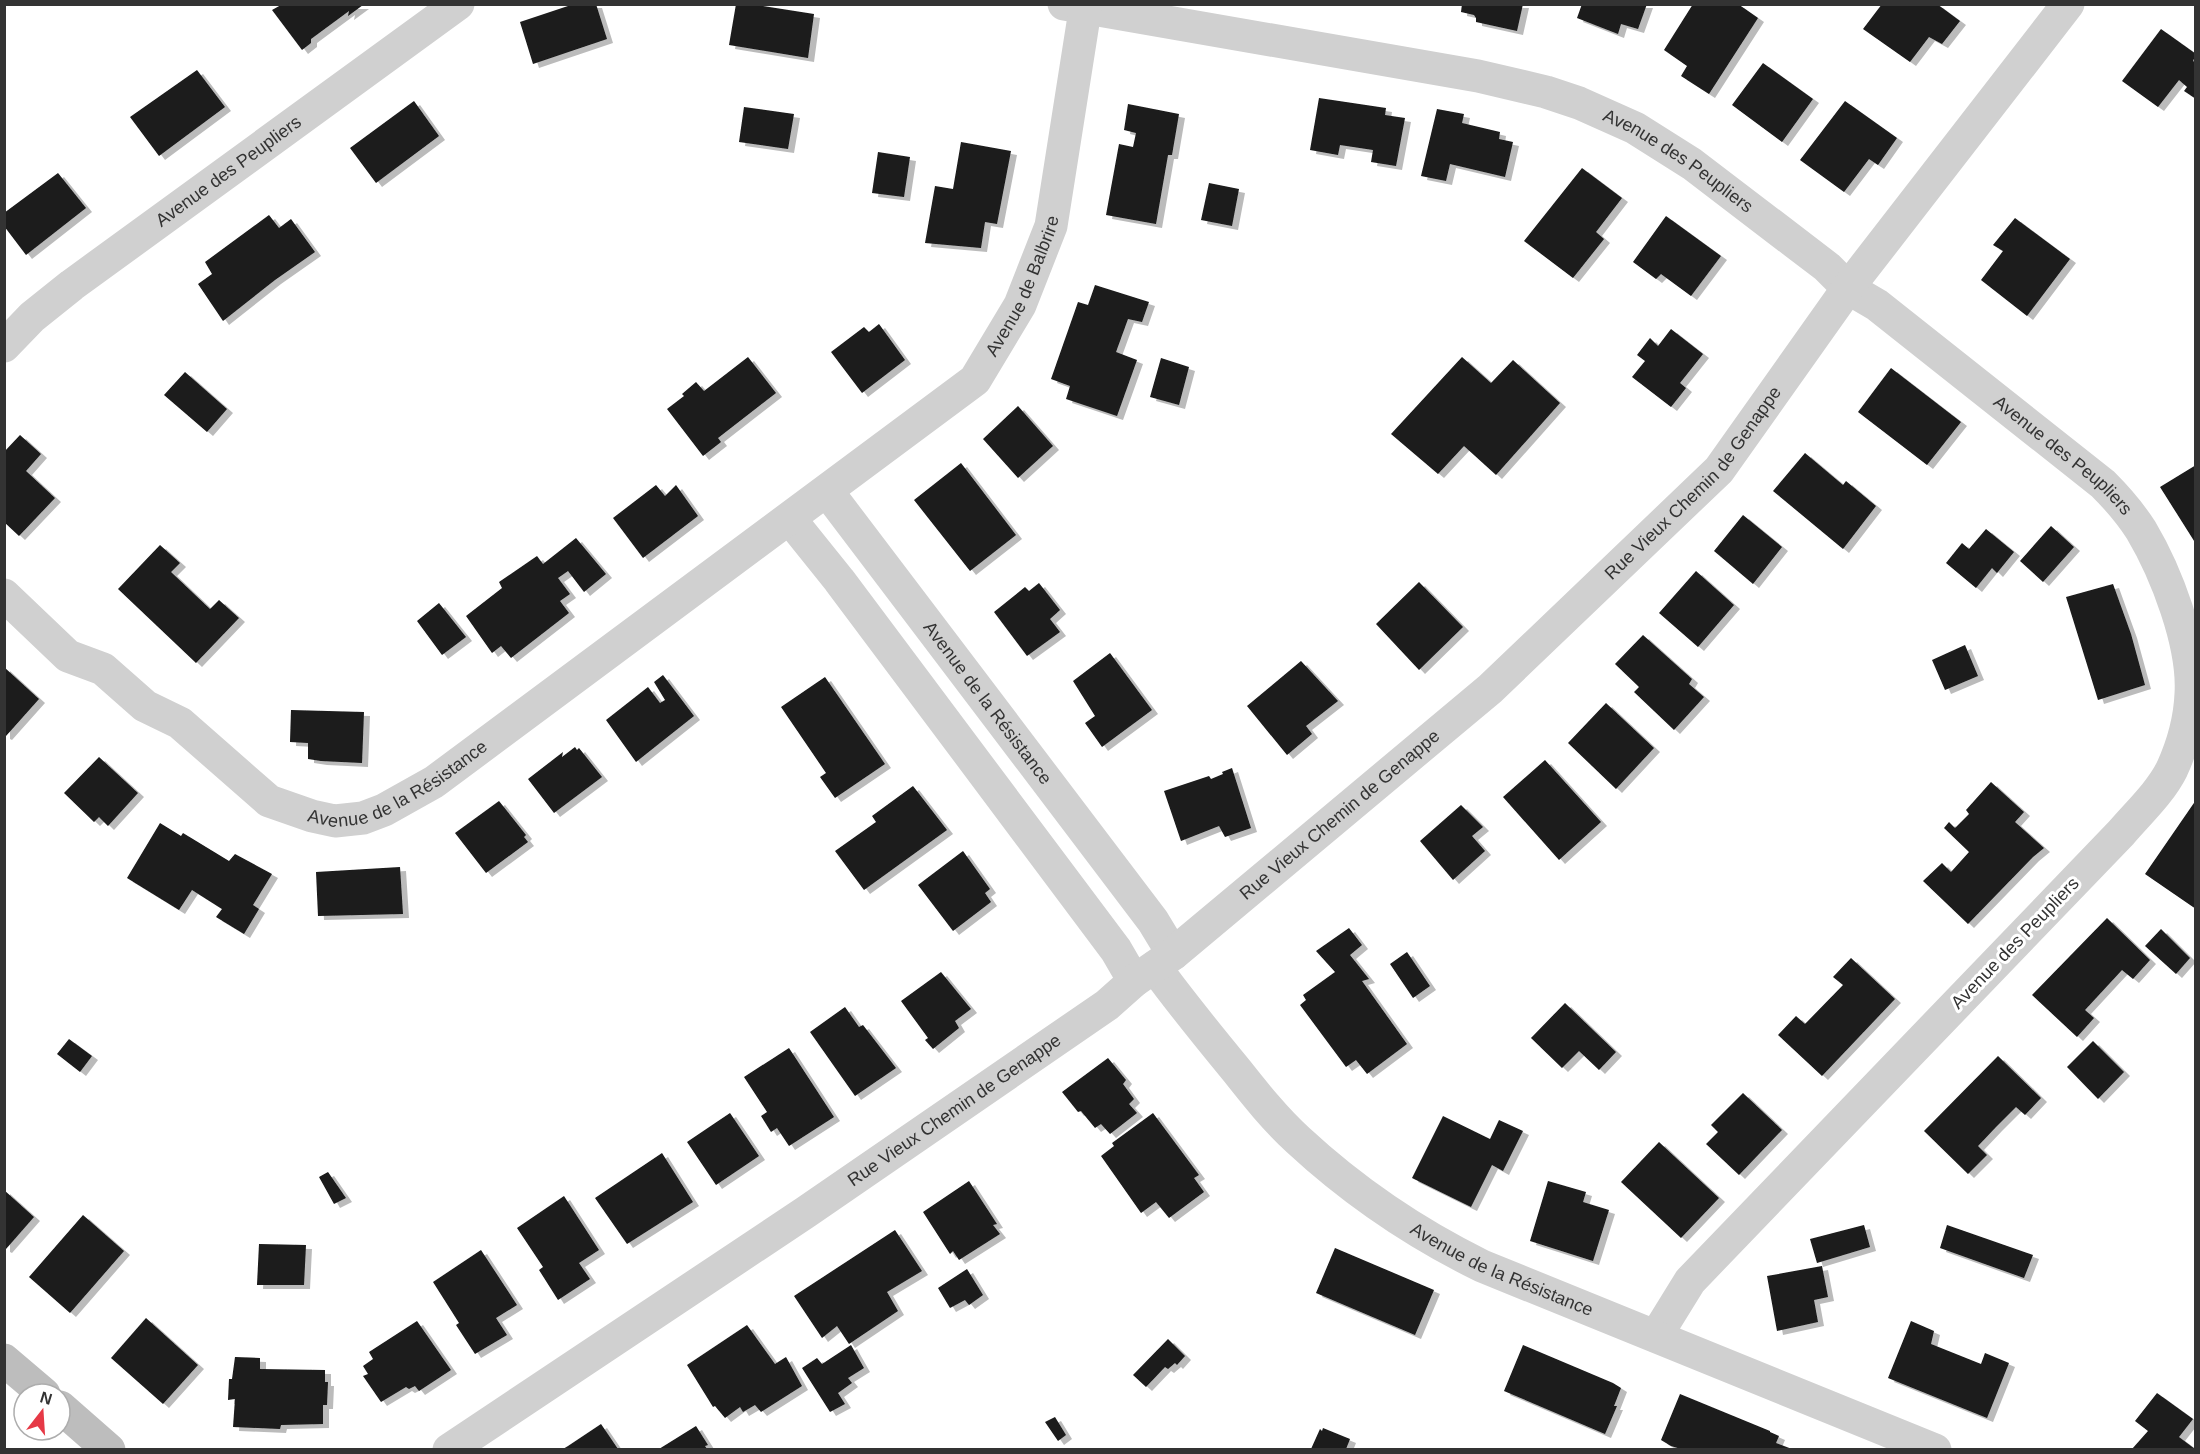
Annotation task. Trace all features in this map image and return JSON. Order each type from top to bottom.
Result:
[{"type":"main road","points":[[4,1360],[30,1382]]},
{"type":"main road","points":[[72,1417],[109,1449]]},
{"type":"street","name":"Avenue des Peupliers","points":[[4,346],[32,317],[72,285],[458,4]]},
{"type":"street","name":"Rue Vieux Chemin de Genappe","points":[[449,1449],[816,1205],[1107,1005],[1490,689],[1719,470],[1848,288],[2068,4]]},
{"type":"street","name":"Avenue des Peupliers","points":[[1078,6],[1478,76],[1546,92],[1579,103],[1635,128],[1692,164],[1827,267],[1848,288],[1877,305],[2096,478],[2124,506],[2140,529],[2158,565],[2175,607],[2189,662],[2191,694],[2187,721],[2171,770],[2157,791],[2112,842],[1690,1281],[1656,1336]]},
{"type":"street","name":"Avenue de Balbrire","points":[[827,491],[975,380],[1020,305],[1051,226],[1078,6]]},
{"type":"street","name":"Avenue de la Résistance","points":[[4,595],[68,656],[103,669],[145,706],[180,723],[269,801],[312,816],[335,821],[363,818],[384,810],[434,782],[827,491],[1153,921],[1154,967]]},
{"type":"street","name":"Avenue de la Résistance","points":[[790,519],[1116,950],[1154,967],[1186,1010],[1271,1113],[1351,1186],[1438,1245],[1482,1266],[1935,1449]]},
{"type":"street","points":[[969,754],[1008,728]]},
{"type":"building","points":[[574,4],[596,4],[607,39],[533,64],[520,22]]},
{"type":"building","points":[[736,4],[814,14],[808,58],[729,45]]},
{"type":"building","points":[[1462,4],[1523,4],[1517,31],[1476,22],[1474,15],[1461,12]]},
{"type":"building","points":[[1582,4],[1647,4],[1638,29],[1621,24],[1618,34],[1577,18]]},
{"type":"building","points":[[1693,4],[1738,4],[1758,18],[1709,94],[1681,76],[1687,66],[1664,50]]},
{"type":"building","points":[[1882,4],[1937,4],[1960,21],[1942,44],[1929,37],[1910,62],[1863,29]]},
{"type":"building","points":[[281,5],[363,5],[348,16],[349,11],[311,39],[311,43],[302,50],[272,10]]},
{"type":"building","points":[[2161,29],[2196,54],[2193,61],[2196,63],[2196,99],[2184,91],[2187,87],[2179,80],[2158,107],[2122,81]]},
{"type":"building","points":[[1763,63],[1813,99],[1782,142],[1732,105]]},
{"type":"building","points":[[197,70],[225,107],[159,156],[130,117]]},
{"type":"building","points":[[1319,98],[1386,108],[1385,115],[1405,118],[1396,166],[1371,162],[1373,150],[1340,145],[1338,155],[1310,150]]},
{"type":"building","points":[[414,101],[439,136],[376,183],[350,148]]},
{"type":"building","points":[[1845,101],[1897,138],[1878,165],[1869,159],[1844,192],[1800,160]]},
{"type":"building","points":[[1128,104],[1179,114],[1172,155],[1168,155],[1156,224],[1106,215],[1119,144],[1133,147],[1136,133],[1124,130]]},
{"type":"building","points":[[744,107],[794,114],[788,149],[739,142]]},
{"type":"building","points":[[1437,109],[1464,114],[1462,123],[1500,132],[1499,139],[1513,142],[1505,177],[1450,164],[1446,181],[1421,176]]},
{"type":"building","points":[[961,142],[1011,151],[997,224],[985,222],[981,248],[925,243],[935,186],[953,189]]},
{"type":"building","points":[[878,152],[910,157],[904,197],[872,193]]},
{"type":"building","points":[[1582,168],[1622,198],[1596,232],[1604,239],[1573,278],[1524,241]]},
{"type":"building","points":[[58,173],[86,208],[26,255],[4,226],[4,213]]},
{"type":"building","points":[[1209,183],[1239,189],[1232,226],[1201,220]]},
{"type":"building","points":[[269,215],[279,228],[291,219],[315,252],[223,321],[198,284],[212,274],[205,262]]},
{"type":"building","points":[[1666,216],[1721,256],[1691,296],[1661,274],[1656,279],[1633,262]]},
{"type":"building","points":[[2015,218],[2070,259],[2027,316],[1981,280],[2003,251],[1993,245]]},
{"type":"building","points":[[1095,285],[1149,302],[1142,322],[1128,319],[1116,352],[1137,360],[1117,416],[1066,399],[1070,386],[1051,379],[1078,302],[1088,305]]},
{"type":"building","points":[[879,324],[905,360],[862,393],[831,352],[864,327],[869,332]]},
{"type":"building","points":[[1671,329],[1703,354],[1680,383],[1686,388],[1671,407],[1632,377],[1645,361],[1637,355],[1650,338],[1658,346]]},
{"type":"building","points":[[748,357],[776,393],[718,438],[721,442],[703,456],[667,409],[684,396],[682,394],[696,382],[704,391]]},
{"type":"building","points":[[1462,357],[1491,383],[1513,360],[1560,403],[1496,475],[1464,446],[1438,474],[1391,434]]},
{"type":"building","points":[[1161,358],[1189,367],[1179,405],[1150,397]]},
{"type":"building","points":[[1891,368],[1961,422],[1927,465],[1858,412]]},
{"type":"building","points":[[185,372],[227,409],[207,432],[164,395]]},
{"type":"building","points":[[1018,406],[1053,446],[1018,478],[983,439]]},
{"type":"building","points":[[20,435],[41,454],[26,471],[55,498],[19,536],[4,522],[4,452]]},
{"type":"building","points":[[1805,453],[1843,485],[1846,481],[1876,506],[1843,549],[1773,491]]},
{"type":"building","points":[[961,463],[1016,535],[970,571],[914,500]]},
{"type":"building","points":[[2196,465],[2196,544],[2160,487]]},
{"type":"building","points":[[656,485],[665,496],[676,485],[698,516],[643,558],[613,518]]},
{"type":"building","points":[[1743,515],[1782,547],[1753,584],[1714,551]]},
{"type":"building","points":[[2051,526],[2074,547],[2043,582],[2020,561]]},
{"type":"building","points":[[1986,529],[2014,552],[1997,573],[1992,568],[1976,588],[1946,563],[1962,543],[1969,549]]},
{"type":"building","points":[[576,538],[606,574],[584,592],[568,571],[558,578],[570,594],[560,601],[569,613],[511,658],[501,646],[492,653],[466,616],[502,588],[499,582],[537,556],[543,564]]},
{"type":"building","points":[[160,545],[180,563],[171,572],[210,609],[219,600],[239,618],[196,663],[118,589]]},
{"type":"building","points":[[1696,571],[1734,605],[1698,647],[1659,613]]},
{"type":"building","points":[[1419,582],[1463,627],[1419,670],[1376,624]]},
{"type":"building","points":[[1039,583],[1060,610],[1050,619],[1060,632],[1027,656],[994,612],[1025,587],[1029,591]]},
{"type":"building","points":[[2113,584],[2131,634],[2145,685],[2098,700],[2066,597]]},
{"type":"building","points":[[439,603],[466,637],[442,655],[417,621]]},
{"type":"building","points":[[1643,635],[1692,679],[1689,684],[1704,697],[1674,730],[1634,692],[1639,687],[1615,664]]},
{"type":"building","points":[[1965,645],[1978,676],[1945,690],[1932,660]]},
{"type":"building","points":[[1110,653],[1152,710],[1102,747],[1085,723],[1095,716],[1073,681]]},
{"type":"building","points":[[1301,661],[1338,701],[1306,726],[1312,734],[1287,755],[1247,706]]},
{"type":"building","points":[[4,667],[39,699],[6,736],[4,735]]},
{"type":"building","points":[[663,675],[694,716],[636,762],[606,720],[648,687],[660,703],[665,700],[654,682]]},
{"type":"building","points":[[825,677],[885,764],[835,798],[820,777],[826,773],[781,707]]},
{"type":"building","points":[[1606,703],[1654,748],[1616,789],[1568,743]]},
{"type":"building","points":[[291,710],[364,712],[362,763],[308,759],[308,743],[290,742]]},
{"type":"building","points":[[575,747],[577,750],[579,748],[602,777],[554,813],[528,779],[563,752],[562,757]]},
{"type":"building","points":[[99,757],[138,793],[108,826],[99,817],[94,822],[64,793]]},
{"type":"building","points":[[1545,760],[1601,822],[1559,860],[1503,797]]},
{"type":"building","points":[[1232,768],[1251,828],[1225,837],[1219,826],[1181,841],[1164,791],[1209,776],[1211,779]]},
{"type":"building","points":[[1991,782],[2024,812],[2015,822],[2044,848],[1968,924],[1923,881],[1942,863],[1951,872],[1969,852],[1944,828],[1949,822],[1955,828],[1969,814],[1966,810]]},
{"type":"building","points":[[913,786],[947,830],[864,890],[835,851],[876,822],[872,816]]},
{"type":"building","points":[[2196,800],[2196,909],[2145,874]]},
{"type":"building","points":[[499,801],[526,835],[524,837],[528,842],[486,873],[455,833]]},
{"type":"building","points":[[1461,805],[1483,827],[1472,836],[1485,851],[1453,880],[1420,841]]},
{"type":"building","points":[[160,823],[181,836],[183,833],[229,861],[235,854],[272,874],[253,905],[259,909],[244,934],[216,917],[222,909],[192,890],[179,910],[127,878]]},
{"type":"building","points":[[963,851],[990,889],[985,893],[991,902],[953,931],[918,885]]},
{"type":"building","points":[[400,867],[403,914],[318,916],[316,872]]},
{"type":"building","points":[[2107,918],[2150,960],[2133,979],[2122,970],[2085,1010],[2094,1018],[2077,1037],[2032,995]]},
{"type":"building","points":[[1349,928],[1362,945],[1350,955],[1369,979],[1362,981],[1407,1044],[1367,1074],[1356,1060],[1346,1067],[1300,1005],[1306,1000],[1303,995],[1335,972],[1316,951]]},
{"type":"building","points":[[2161,929],[2190,958],[2176,974],[2145,946]]},
{"type":"building","points":[[1407,952],[1430,986],[1413,998],[1390,964]]},
{"type":"building","points":[[1851,958],[1895,999],[1822,1076],[1778,1035],[1796,1016],[1805,1024],[1843,985],[1833,977]]},
{"type":"building","points":[[941,972],[971,1009],[955,1021],[959,1028],[933,1049],[925,1040],[928,1038],[901,1001]]},
{"type":"building","points":[[1565,1003],[1616,1052],[1599,1070],[1579,1051],[1562,1068],[1531,1038]]},
{"type":"building","points":[[845,1007],[859,1027],[863,1025],[896,1068],[855,1096],[810,1032]]},
{"type":"building","points":[[69,1039],[92,1056],[80,1072],[57,1054]]},
{"type":"building","points":[[2093,1041],[2124,1072],[2098,1099],[2067,1067]]},
{"type":"building","points":[[789,1048],[834,1117],[789,1146],[777,1128],[771,1132],[761,1116],[767,1112],[744,1077]]},
{"type":"building","points":[[1998,1056],[2041,1098],[2025,1115],[2016,1107],[1996,1127],[1978,1146],[1987,1155],[1968,1174],[1924,1131]]},
{"type":"building","points":[[1108,1058],[1126,1080],[1123,1084],[1134,1099],[1129,1104],[1137,1113],[1110,1134],[1101,1124],[1095,1128],[1062,1092]]},
{"type":"building","points":[[1743,1093],[1782,1130],[1739,1175],[1706,1144],[1718,1132],[1711,1125]]},
{"type":"building","points":[[730,1113],[759,1156],[716,1185],[687,1142]]},
{"type":"building","points":[[1153,1113],[1199,1175],[1194,1178],[1204,1192],[1169,1218],[1156,1202],[1141,1213],[1101,1156],[1114,1146],[1112,1143]]},
{"type":"building","points":[[1443,1116],[1490,1139],[1499,1120],[1523,1131],[1503,1171],[1492,1165],[1471,1207],[1412,1178]]},
{"type":"building","points":[[1659,1142],[1719,1198],[1681,1238],[1621,1182]]},
{"type":"building","points":[[662,1153],[693,1202],[627,1244],[595,1198]]},
{"type":"building","points":[[328,1172],[346,1198],[334,1204],[319,1177]]},
{"type":"building","points":[[969,1181],[997,1224],[993,1225],[1000,1234],[959,1260],[953,1251],[950,1254],[923,1212]]},
{"type":"building","points":[[1548,1181],[1586,1192],[1583,1202],[1609,1210],[1593,1261],[1530,1241]]},
{"type":"building","points":[[4,1190],[34,1217],[6,1249],[4,1248]]},
{"type":"building","points":[[564,1196],[599,1250],[579,1263],[590,1279],[558,1300],[539,1270],[543,1267],[517,1228]]},
{"type":"building","points":[[83,1215],[124,1251],[70,1313],[29,1277]]},
{"type":"building","points":[[1864,1225],[1870,1247],[1817,1263],[1810,1239]]},
{"type":"building","points":[[1947,1225],[2033,1255],[2024,1278],[1940,1248]]},
{"type":"building","points":[[895,1230],[922,1271],[887,1292],[898,1311],[849,1344],[837,1326],[822,1338],[794,1296]]},
{"type":"building","points":[[259,1244],[306,1245],[304,1285],[257,1285]]},
{"type":"building","points":[[1335,1248],[1434,1290],[1415,1335],[1316,1293]]},
{"type":"building","points":[[481,1250],[517,1305],[496,1318],[507,1335],[475,1354],[433,1282]]},
{"type":"building","points":[[1822,1266],[1828,1297],[1814,1300],[1818,1322],[1777,1331],[1767,1276]]},
{"type":"building","points":[[967,1269],[983,1295],[969,1305],[965,1300],[950,1308],[938,1288]]},
{"type":"building","points":[[146,1318],[198,1365],[163,1404],[111,1358]]},
{"type":"building","points":[[417,1321],[451,1370],[419,1391],[415,1386],[409,1389],[406,1387],[381,1402],[363,1376],[368,1374],[363,1366],[373,1359],[369,1352]]},
{"type":"building","points":[[1911,1321],[1934,1331],[1931,1344],[1981,1364],[1985,1353],[2009,1363],[1987,1418],[1888,1378]]},
{"type":"building","points":[[747,1325],[775,1364],[786,1357],[802,1386],[761,1412],[755,1405],[743,1412],[740,1407],[725,1418],[715,1406],[713,1407],[687,1365]]},
{"type":"building","points":[[1168,1339],[1185,1356],[1177,1365],[1175,1363],[1168,1369],[1165,1367],[1146,1387],[1133,1375]]},
{"type":"building","points":[[851,1345],[864,1368],[848,1378],[852,1383],[838,1393],[845,1404],[830,1412],[802,1368],[817,1358],[822,1364]]},
{"type":"building","points":[[1523,1345],[1621,1388],[1614,1406],[1617,1406],[1605,1434],[1504,1391]]},
{"type":"building","points":[[235,1357],[260,1358],[260,1369],[325,1370],[325,1382],[328,1382],[327,1405],[323,1405],[323,1424],[281,1425],[280,1429],[233,1427],[235,1399],[228,1400],[229,1379],[232,1379]]},
{"type":"building","points":[[2157,1393],[2193,1419],[2179,1437],[2195,1449],[2132,1449],[2148,1431],[2135,1421]]},
{"type":"building","points":[[1680,1394],[1770,1431],[1779,1436],[1776,1443],[1792,1449],[1681,1449],[1671,1446],[1661,1440]]},
{"type":"building","points":[[1055,1417],[1066,1435],[1058,1441],[1045,1422]]},
{"type":"building","points":[[601,1424],[618,1449],[563,1449],[568,1446]]},
{"type":"building","points":[[696,1426],[708,1445],[705,1446],[707,1449],[659,1449]]},
{"type":"building","points":[[1323,1428],[1350,1439],[1346,1449],[1311,1449],[1320,1429],[1322,1431]]}]
